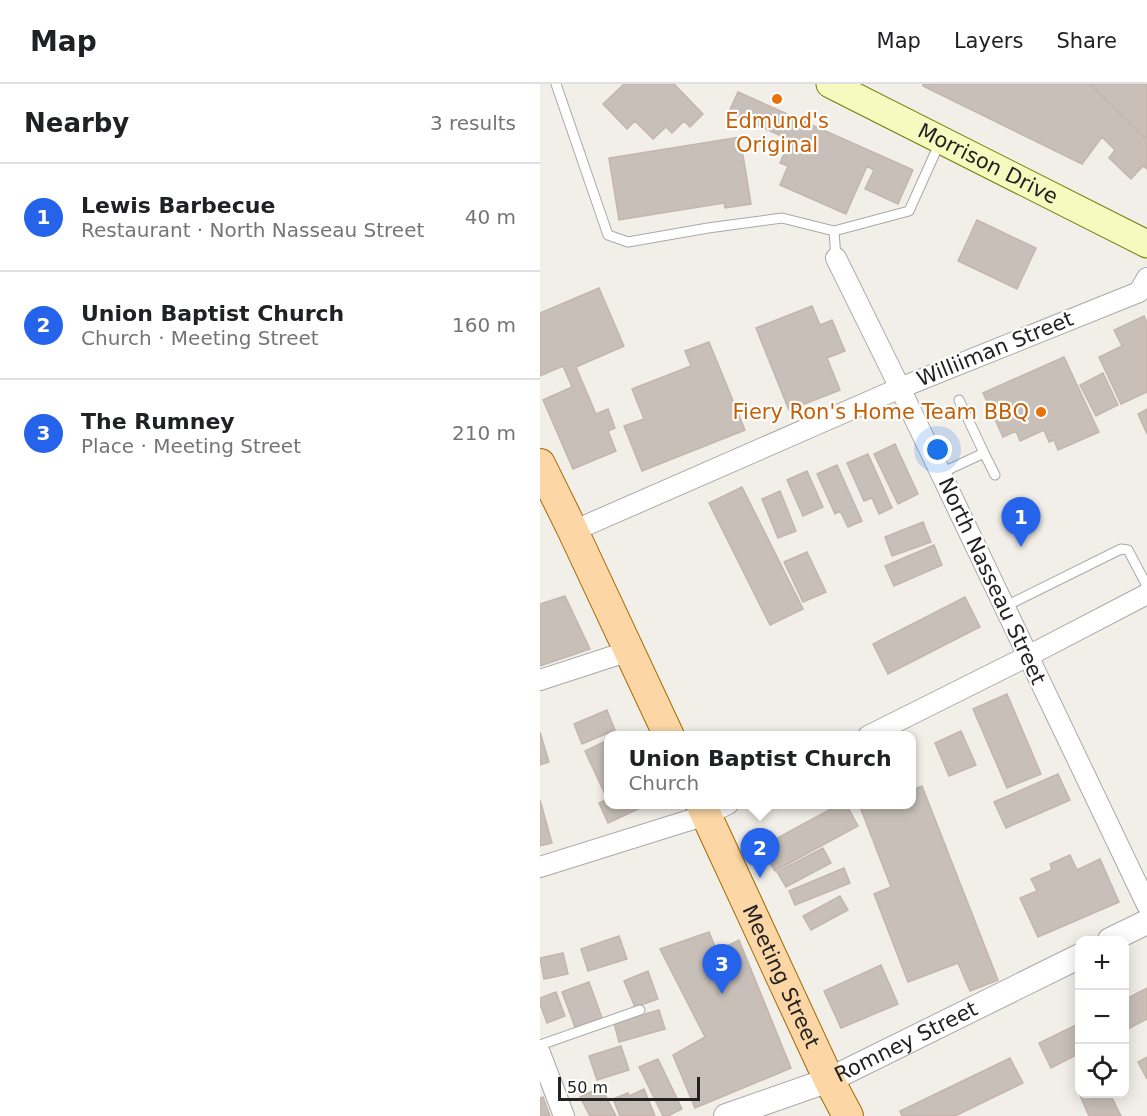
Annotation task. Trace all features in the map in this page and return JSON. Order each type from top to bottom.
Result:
[{"type":"main road","name":"Morrison Drive","points":[[830,84],[1147,244]]},
{"type":"main road","points":[[540,464],[667,731]]},
{"type":"main road","name":"Meeting Street","points":[[711,809],[829,1080],[848,1116]]},
{"type":"street","name":"North Nasseau Street","points":[[836,258],[1147,905]]},
{"type":"street","name":"Williiman Street","points":[[573,531],[900,387],[1139,291],[1147,278]]},
{"type":"street","points":[[875,731],[1028,656],[1147,594]]},
{"type":"street","points":[[540,680],[629,651]]},
{"type":"street","points":[[540,867],[708,809]]},
{"type":"street","points":[[1118,936],[1147,922]]},
{"type":"street","name":"Romney Street","points":[[726,1116],[829,1080],[1075,958]]},
{"type":"street","points":[[540,1053],[564,1116]]},
{"type":"lane","points":[[556,84],[608,235],[628,242],[782,218],[834,231],[909,211],[941,140]]},
{"type":"lane","points":[[834,231],[836,258]]},
{"type":"lane","points":[[959,400],[995,475]]},
{"type":"lane","points":[[941,473],[984,453]]},
{"type":"lane","points":[[1004,607],[1121,549],[1128,550],[1147,586]]},
{"type":"lane","points":[[540,1045],[640,1010]]},
{"type":"building","points":[[624,84],[674,84],[703,114],[690,127],[684,121],[672,133],[666,127],[653,139],[635,121],[627,129],[603,104]]},
{"type":"building","points":[[923,84],[1090,84],[1145,138],[1147,136],[1147,169],[1143,166],[1131,179],[1109,158],[1115,150],[1102,137],[1082,164]]},
{"type":"building","points":[[1090,84],[1147,84],[1147,136],[1145,138]]},
{"type":"building","points":[[738,92],[913,170],[898,204],[865,189],[874,170],[867,166],[846,214],[780,185],[788,166],[780,163],[790,140],[729,112]]},
{"type":"building","points":[[740,137],[751,204],[725,208],[724,203],[619,220],[609,158]]},
{"type":"building","points":[[977,220],[1036,248],[1017,289],[958,261]]},
{"type":"building","points":[[599,288],[624,346],[576,367],[596,414],[608,409],[615,428],[608,431],[616,451],[573,469],[543,400],[572,387],[563,366],[540,376],[540,313]]},
{"type":"building","points":[[812,306],[820,325],[832,320],[845,351],[827,358],[840,390],[789,410],[756,328]]},
{"type":"building","points":[[1144,316],[1147,323],[1147,392],[1121,404],[1099,357],[1122,346],[1114,330]]},
{"type":"building","points":[[709,342],[745,430],[642,471],[624,426],[644,419],[632,389],[691,366],[685,351]]},
{"type":"building","name":"Fiery Ron's Home Team BBQ","points":[[1064,357],[1099,432],[1058,450],[1054,440],[1049,442],[1044,430],[1020,441],[1016,431],[1003,437],[983,393]]},
{"type":"building","points":[[1103,373],[1118,405],[1096,416],[1080,385]]},
{"type":"building","points":[[1147,409],[1147,434],[1138,414]]},
{"type":"building","points":[[895,444],[918,494],[898,504],[874,454]]},
{"type":"building","points":[[868,454],[892,508],[879,514],[872,498],[864,501],[847,463]]},
{"type":"building","points":[[837,465],[862,521],[848,527],[840,511],[835,514],[817,474]]},
{"type":"building","points":[[807,471],[823,507],[803,516],[787,480]]},
{"type":"building","points":[[742,487],[803,609],[770,625],[709,503]]},
{"type":"building","points":[[780,491],[796,531],[778,538],[762,499]]},
{"type":"building","points":[[923,522],[931,542],[892,556],[885,537]]},
{"type":"building","points":[[934,545],[942,565],[894,586],[885,566]]},
{"type":"building","points":[[807,552],[826,592],[803,602],[784,562]]},
{"type":"building","points":[[565,596],[590,649],[540,666],[540,604]]},
{"type":"building","points":[[965,597],[980,627],[888,674],[873,644]]},
{"type":"building","points":[[1007,694],[1041,774],[1007,788],[973,709]]},
{"type":"building","points":[[607,710],[615,730],[604,731],[604,735],[582,744],[574,724]]},
{"type":"building","points":[[961,731],[976,765],[949,776],[935,743]]},
{"type":"building","points":[[540,732],[549,762],[540,765]]},
{"type":"building","points":[[604,742],[604,792],[585,751]]},
{"type":"building","points":[[1058,774],[1070,800],[1006,828],[994,802]]},
{"type":"building","points":[[922,786],[998,980],[970,991],[958,963],[908,982],[874,894],[891,887],[861,809],[916,809],[916,788]]},
{"type":"building","points":[[540,800],[552,843],[540,846]]},
{"type":"building","points":[[604,801],[604,809],[638,809],[608,823],[599,803]]},
{"type":"building","points":[[831,809],[849,809],[858,826],[775,871],[761,847]]},
{"type":"building","points":[[823,848],[831,863],[786,887],[777,872]]},
{"type":"building","points":[[1070,855],[1077,870],[1100,859],[1119,902],[1038,937],[1020,898],[1037,891],[1031,879],[1052,870],[1050,864]]},
{"type":"building","points":[[844,868],[850,883],[795,905],[789,891]]},
{"type":"building","points":[[840,896],[848,910],[811,930],[803,916]]},
{"type":"building","points":[[709,932],[717,951],[739,940],[791,1068],[695,1108],[673,1055],[705,1037],[660,949]]},
{"type":"building","points":[[619,936],[627,959],[588,971],[581,949]]},
{"type":"building","points":[[563,953],[568,974],[544,979],[540,958]]},
{"type":"building","points":[[881,965],[898,1004],[841,1028],[824,991]]},
{"type":"building","points":[[648,971],[658,999],[635,1007],[624,981]]},
{"type":"building","points":[[589,982],[602,1018],[575,1027],[562,992]]},
{"type":"building","points":[[1147,988],[1147,1019],[1129,1028],[1129,997]]},
{"type":"building","points":[[556,992],[565,1016],[547,1023],[540,998]]},
{"type":"building","points":[[659,1010],[665,1029],[619,1042],[614,1023]]},
{"type":"building","points":[[1075,1025],[1075,1056],[1051,1068],[1039,1043]]},
{"type":"building","points":[[621,1046],[629,1070],[597,1080],[589,1056]]},
{"type":"building","points":[[1147,1057],[1147,1079],[1138,1062]]},
{"type":"building","points":[[1010,1058],[1023,1083],[955,1116],[902,1116],[900,1111]]},
{"type":"building","points":[[658,1059],[682,1109],[668,1116],[663,1116],[639,1067]]},
{"type":"building","points":[[601,1087],[616,1116],[590,1116],[580,1097]]},
{"type":"building","points":[[644,1089],[655,1116],[620,1116],[613,1099],[628,1093],[629,1096]]},
{"type":"building","points":[[543,1097],[550,1116],[540,1116],[540,1098]]},
{"type":"building","points":[[1081,1098],[1112,1098],[1121,1116],[1089,1116]]},
{"type":"place","name":"Edmund's Original","points":[[777,99]]},
{"type":"place","name":"Fiery Ron's Home Team BBQ","points":[[1041,412]]},
{"type":"place","name":"Lewis Barbecue","points":[[1021,547]]},
{"type":"place","name":"Union Baptist Church","points":[[760,878]]},
{"type":"place","name":"The Rumney","points":[[722,994]]}]
